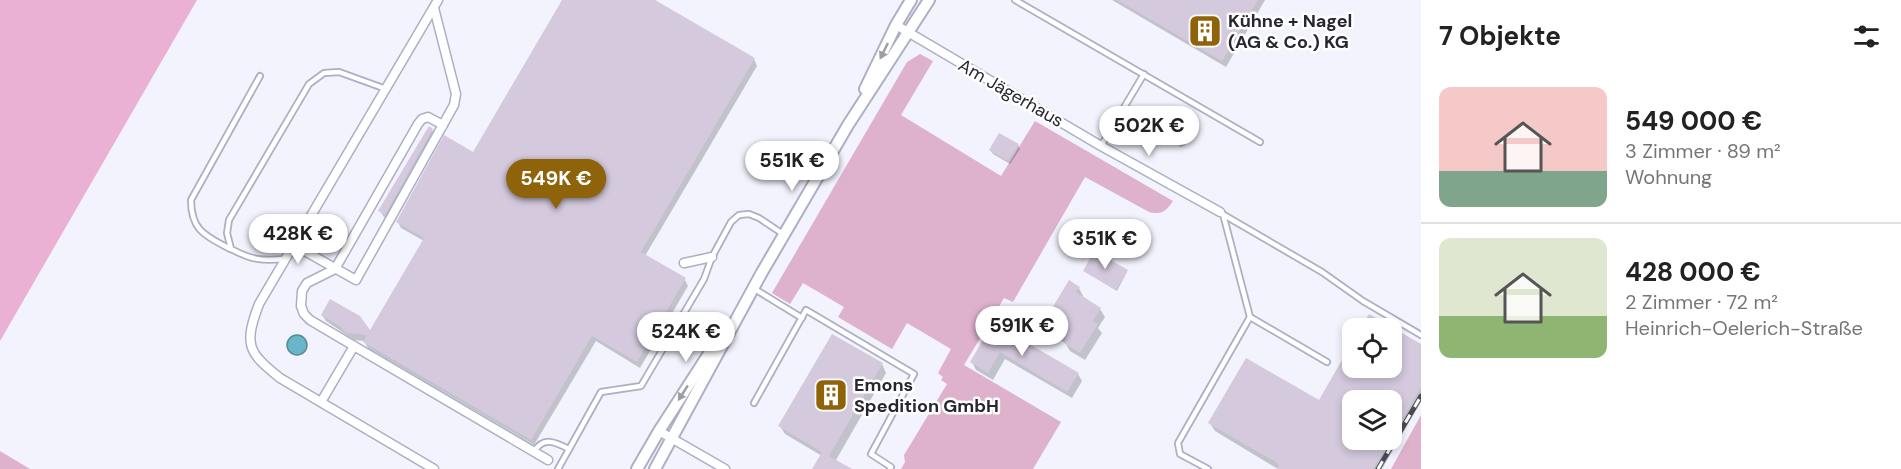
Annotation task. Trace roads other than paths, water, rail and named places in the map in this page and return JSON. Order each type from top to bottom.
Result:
[{"type":"street","points":[[848,125],[896,25],[911,0]]},
{"type":"street","points":[[655,469],[784,234],[848,125],[929,0]]},
{"type":"street","points":[[434,469],[280,378],[261,363],[250,345],[252,325],[259,304],[436,4]]},
{"type":"street","points":[[294,245],[356,280],[454,105],[456,94],[436,4]]},
{"type":"street","name":"Am Jägerhaus","points":[[896,25],[1101,146],[1221,213]]},
{"type":"street","points":[[443,125],[428,117],[422,119],[418,124],[335,269],[307,283],[302,291],[301,306],[304,314],[310,320],[548,460]]},
{"type":"street","points":[[684,263],[712,257]]},
{"type":"street","points":[[637,469],[658,431],[761,274]]},
{"type":"street","points":[[321,402],[354,346]]},
{"type":"street","points":[[658,431],[725,469]]},
{"type":"lane","points":[[1015,0],[1260,142]]},
{"type":"lane","points":[[231,249],[227,233],[229,220],[309,84],[324,73],[339,72],[386,89]]},
{"type":"lane","points":[[1101,146],[1144,74]]},
{"type":"lane","points":[[260,76],[191,200],[193,220],[204,234],[248,258],[264,261],[286,259]]},
{"type":"lane","points":[[1221,213],[1250,317],[1327,362]]},
{"type":"lane","points":[[1221,213],[1322,272],[1363,301],[1421,335]]},
{"type":"lane","points":[[558,469],[601,392],[641,386],[704,279],[725,229],[739,215],[749,214],[784,234]]},
{"type":"lane","points":[[753,288],[802,318]]},
{"type":"lane","points":[[754,403],[806,310],[914,374],[871,454],[891,467],[890,469]]},
{"type":"lane","points":[[1208,469],[1180,454],[1178,443],[1250,317]]},
{"type":"lane","points":[[534,452],[538,445],[546,441],[555,442],[569,449]]},
{"type":"water","points":[[1147,120],[1154,123],[1157,130],[1154,137],[1147,140],[1140,137],[1137,130],[1140,123]]},
{"type":"water","points":[[297,335],[304,338],[307,345],[304,352],[297,355],[290,352],[287,345],[290,338]]},
{"type":"railway","points":[[1378,469],[1421,396]]},
{"type":"place","name":"Kühne + Nagel (AG & Co.) KG","points":[[1205,31]]},
{"type":"place","name":"Emons Spedition GmbH","points":[[831,395]]}]
